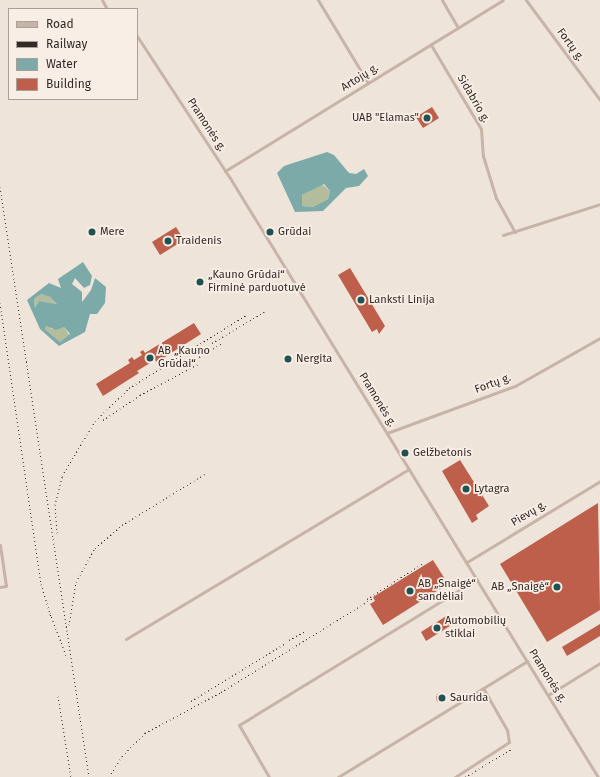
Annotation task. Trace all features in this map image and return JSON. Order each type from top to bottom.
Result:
[{"type":"street","points":[[318,0],[368,83]]},
{"type":"street","points":[[442,0],[458,28]]},
{"type":"street","name":"Artojų g.","points":[[226,171],[503,0]]},
{"type":"street","name":"Fortų g.","points":[[526,0],[600,100]]},
{"type":"street","name":"Pramonės g.","points":[[138,38],[226,171],[598,777]]},
{"type":"street","name":"Sidabrio g.","points":[[431,45],[481,129],[483,156],[496,198],[514,232]]},
{"type":"street","points":[[503,235],[600,204]]},
{"type":"street","name":"Fortų g.","points":[[387,433],[515,386],[600,338]]},
{"type":"street","points":[[126,639],[409,469]]},
{"type":"street","name":"Pievų g.","points":[[467,562],[600,481]]},
{"type":"street","points":[[0,544],[6,586],[0,587]]},
{"type":"street","points":[[269,777],[239,725],[477,579]]},
{"type":"street","points":[[338,777],[527,661]]},
{"type":"street","points":[[548,695],[600,663]]},
{"type":"street","points":[[455,777],[509,742],[507,730],[483,688]]},
{"type":"green space","points":[[322,184],[330,191],[328,199],[313,207],[302,206],[302,195]]},
{"type":"green space","points":[[41,294],[50,297],[57,304],[39,301],[35,308],[34,299]]},
{"type":"green space","points":[[47,326],[52,329],[64,327],[69,335],[60,342],[44,328]]},
{"type":"water","points":[[327,152],[334,155],[349,173],[356,174],[364,169],[368,176],[359,186],[346,188],[323,211],[295,212],[277,173],[284,166]],"holes":[[[324,184],[330,191],[328,199],[313,207],[302,206],[302,195]]]},
{"type":"water","points":[[83,262],[92,276],[90,285],[84,288],[75,278],[72,284],[82,292],[82,302],[91,290],[95,278],[106,287],[105,303],[97,314],[90,314],[85,332],[59,346],[40,329],[27,300],[49,283],[61,288],[58,279]],"holes":[[[41,294],[50,297],[57,304],[39,301],[35,308],[34,299]],[[46,326],[56,330],[64,327],[70,334],[60,342],[45,329]]]},
{"type":"building","name":"UAB \"Elamas\"","points":[[432,107],[439,118],[423,128],[416,117]]},
{"type":"building","name":"Traidenis","points":[[176,227],[184,240],[160,255],[152,242]]},
{"type":"building","name":"Lanksti Linija","points":[[350,268],[385,326],[379,334],[377,329],[372,332],[338,275]]},
{"type":"building","name":"AB „Kauno Grūdai“","points":[[194,323],[201,334],[157,362],[155,360],[137,371],[139,373],[103,396],[96,384],[130,363],[128,360],[132,357],[134,360],[142,355],[140,352],[143,350],[145,353]]},
{"type":"building","name":"Lytagra","points":[[460,460],[489,506],[476,515],[478,519],[472,523],[442,471]]},
{"type":"building","name":"AB „Snaigė“","points":[[598,503],[600,610],[547,642],[500,564]]},
{"type":"building","name":"AB „Snaigė“ sandėliai","points":[[433,560],[448,584],[383,625],[370,604],[375,601],[373,597]]},
{"type":"building","name":"Automobilių stiklai","points":[[448,615],[453,624],[426,641],[421,632]]},
{"type":"building","points":[[600,624],[600,636],[567,656],[562,647]]},
{"type":"building","name":"Saurida","points":[[441,693],[446,698],[441,703],[436,698]]},
{"type":"railway","points":[[0,187],[89,777]]},
{"type":"railway","points":[[0,303],[41,584],[51,617]]},
{"type":"railway","points":[[212,343],[264,312]]},
{"type":"railway","points":[[57,533],[55,505],[62,476],[95,421],[129,388],[248,314]]},
{"type":"railway","points":[[189,363],[222,343]]},
{"type":"railway","points":[[103,420],[140,395],[200,363]]},
{"type":"railway","points":[[69,625],[76,582],[95,548],[122,525],[205,474]]},
{"type":"railway","points":[[367,599],[423,563]]},
{"type":"railway","points":[[109,777],[122,756],[145,733],[221,692],[373,598]]},
{"type":"railway","points":[[50,613],[67,658]]},
{"type":"railway","points":[[289,640],[305,631]]},
{"type":"railway","points":[[191,701],[284,644]]},
{"type":"railway","points":[[58,696],[71,777]]},
{"type":"railway","points":[[465,777],[513,748]]},
{"type":"place","name":"UAB \"Elamas\"","points":[[427,118]]},
{"type":"place","name":"Mere","points":[[92,232]]},
{"type":"place","name":"Grūdai","points":[[270,232]]},
{"type":"place","name":"Traidenis","points":[[168,241]]},
{"type":"place","name":"„Kauno Grūdai“ Firminė parduotuvė","points":[[200,282]]},
{"type":"place","name":"Lanksti Linija","points":[[361,300]]},
{"type":"place","name":"AB „Kauno Grūdai“","points":[[150,358]]},
{"type":"place","name":"Nergita","points":[[288,359]]},
{"type":"place","name":"Gelžbetonis","points":[[405,453]]},
{"type":"place","name":"Lytagra","points":[[466,489]]},
{"type":"place","name":"AB „Snaigė“","points":[[557,587]]},
{"type":"place","name":"AB „Snaigė“ sandėliai","points":[[410,591]]},
{"type":"place","name":"Automobilių stiklai","points":[[437,628]]},
{"type":"place","name":"Saurida","points":[[442,698]]}]
